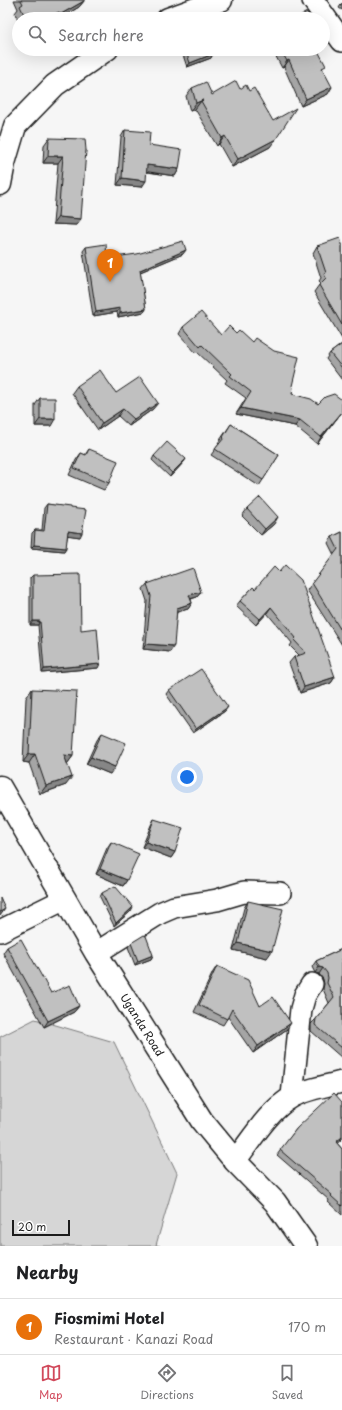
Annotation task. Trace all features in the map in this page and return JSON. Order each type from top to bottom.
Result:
[{"type":"main road","points":[[188,12],[221,0]]},
{"type":"main road","points":[[0,184],[4,163],[16,126],[55,85],[97,56]]},
{"type":"main road","name":"Uganda Road","points":[[0,787],[96,953],[202,1121],[235,1161],[275,1202],[306,1246]]},
{"type":"street","points":[[314,0],[322,12]]},
{"type":"street","points":[[330,23],[342,41]]},
{"type":"street","points":[[96,953],[160,913],[174,907],[216,900],[244,892],[280,893]]},
{"type":"street","points":[[0,931],[65,899]]},
{"type":"street","points":[[292,1096],[300,1008],[305,995],[312,984]]},
{"type":"street","points":[[235,1161],[273,1112],[292,1096],[342,1082]]},
{"type":"shaded area","points":[[35,1019],[114,1042],[177,1173],[156,1245],[160,1246],[0,1246],[0,1037]]},
{"type":"building","points":[[21,0],[84,0],[65,12],[23,12],[20,6],[23,4]]},
{"type":"building","points":[[188,56],[208,56],[190,63]]},
{"type":"building","points":[[284,56],[321,56],[326,66],[322,68],[332,87],[306,99],[289,60],[287,61]]},
{"type":"building","points":[[236,81],[240,89],[246,85],[249,91],[254,88],[273,121],[296,108],[276,139],[238,159],[225,136],[222,138],[201,101],[203,100],[196,103],[192,88],[206,82],[212,95]]},
{"type":"building","points":[[125,130],[150,132],[149,145],[182,150],[179,169],[147,165],[146,181],[122,178]]},
{"type":"building","points":[[49,138],[85,139],[86,150],[81,219],[58,217],[63,156],[48,156]]},
{"type":"building","points":[[340,238],[342,244],[342,325],[319,285],[326,278],[324,274],[326,273],[317,246]]},
{"type":"building","points":[[183,241],[186,250],[140,270],[146,309],[120,313],[120,308],[96,312],[86,247],[106,244],[107,258],[137,254]]},
{"type":"building","points":[[201,312],[221,335],[229,326],[236,333],[239,330],[252,342],[255,338],[274,351],[299,357],[292,386],[292,394],[311,399],[318,404],[325,397],[334,394],[342,400],[342,412],[321,437],[300,420],[241,408],[251,392],[230,376],[232,374],[202,345],[200,347],[183,327]]},
{"type":"building","points":[[342,344],[342,368],[330,353]]},
{"type":"building","points":[[100,370],[116,393],[140,377],[158,403],[134,419],[123,409],[102,423],[77,386]]},
{"type":"building","points":[[40,398],[55,398],[55,419],[40,419]]},
{"type":"building","points":[[231,424],[279,455],[263,480],[215,449],[224,438],[223,437]]},
{"type":"building","points":[[167,442],[186,459],[172,473],[154,456]]},
{"type":"building","points":[[89,449],[118,461],[109,483],[74,468],[81,453],[86,455]]},
{"type":"building","points":[[260,497],[278,517],[265,529],[247,509]]},
{"type":"building","points":[[47,504],[86,510],[82,533],[68,531],[66,548],[34,545],[35,530],[44,531]]},
{"type":"building","points":[[342,532],[342,632],[312,583],[338,549],[332,537]]},
{"type":"building","points":[[285,565],[301,580],[335,677],[304,687],[294,657],[306,653],[294,640],[296,638],[271,607],[260,619],[240,601],[253,587],[255,589],[274,567],[279,572]]},
{"type":"building","points":[[193,568],[201,592],[189,595],[192,603],[177,608],[174,646],[146,644],[151,596],[147,584]]},
{"type":"building","points":[[80,574],[81,630],[97,628],[100,664],[44,669],[40,621],[33,621],[33,575]]},
{"type":"building","points":[[201,669],[228,707],[196,729],[169,690]]},
{"type":"building","points":[[32,689],[77,691],[73,756],[64,755],[72,777],[46,786],[35,754],[29,754]]},
{"type":"building","points":[[102,733],[126,743],[115,767],[91,757]]},
{"type":"building","points":[[154,819],[183,828],[175,852],[146,842]]},
{"type":"building","points":[[111,842],[139,854],[127,880],[100,869]]},
{"type":"building","points":[[115,886],[133,907],[116,923],[102,893]]},
{"type":"building","points":[[0,898],[5,909],[0,912]]},
{"type":"building","points":[[248,901],[283,909],[272,951],[238,943]]},
{"type":"building","points":[[144,935],[146,936],[153,955],[138,961],[131,943]]},
{"type":"building","points":[[21,939],[51,993],[70,985],[79,1006],[48,1021],[7,947]]},
{"type":"building","points":[[342,949],[342,1048],[315,1025],[316,1019],[334,997],[327,983],[327,973],[323,968],[319,967],[316,961]]},
{"type":"building","points":[[217,966],[248,980],[260,1006],[273,997],[291,1023],[258,1046],[232,1009],[227,1019],[199,1005]]},
{"type":"building","points":[[334,1093],[342,1102],[342,1137],[336,1142],[342,1149],[342,1206],[331,1196],[332,1195],[280,1150],[297,1128]]},
{"type":"place","name":"Fiosmimi Hotel","points":[[110,282]]}]
